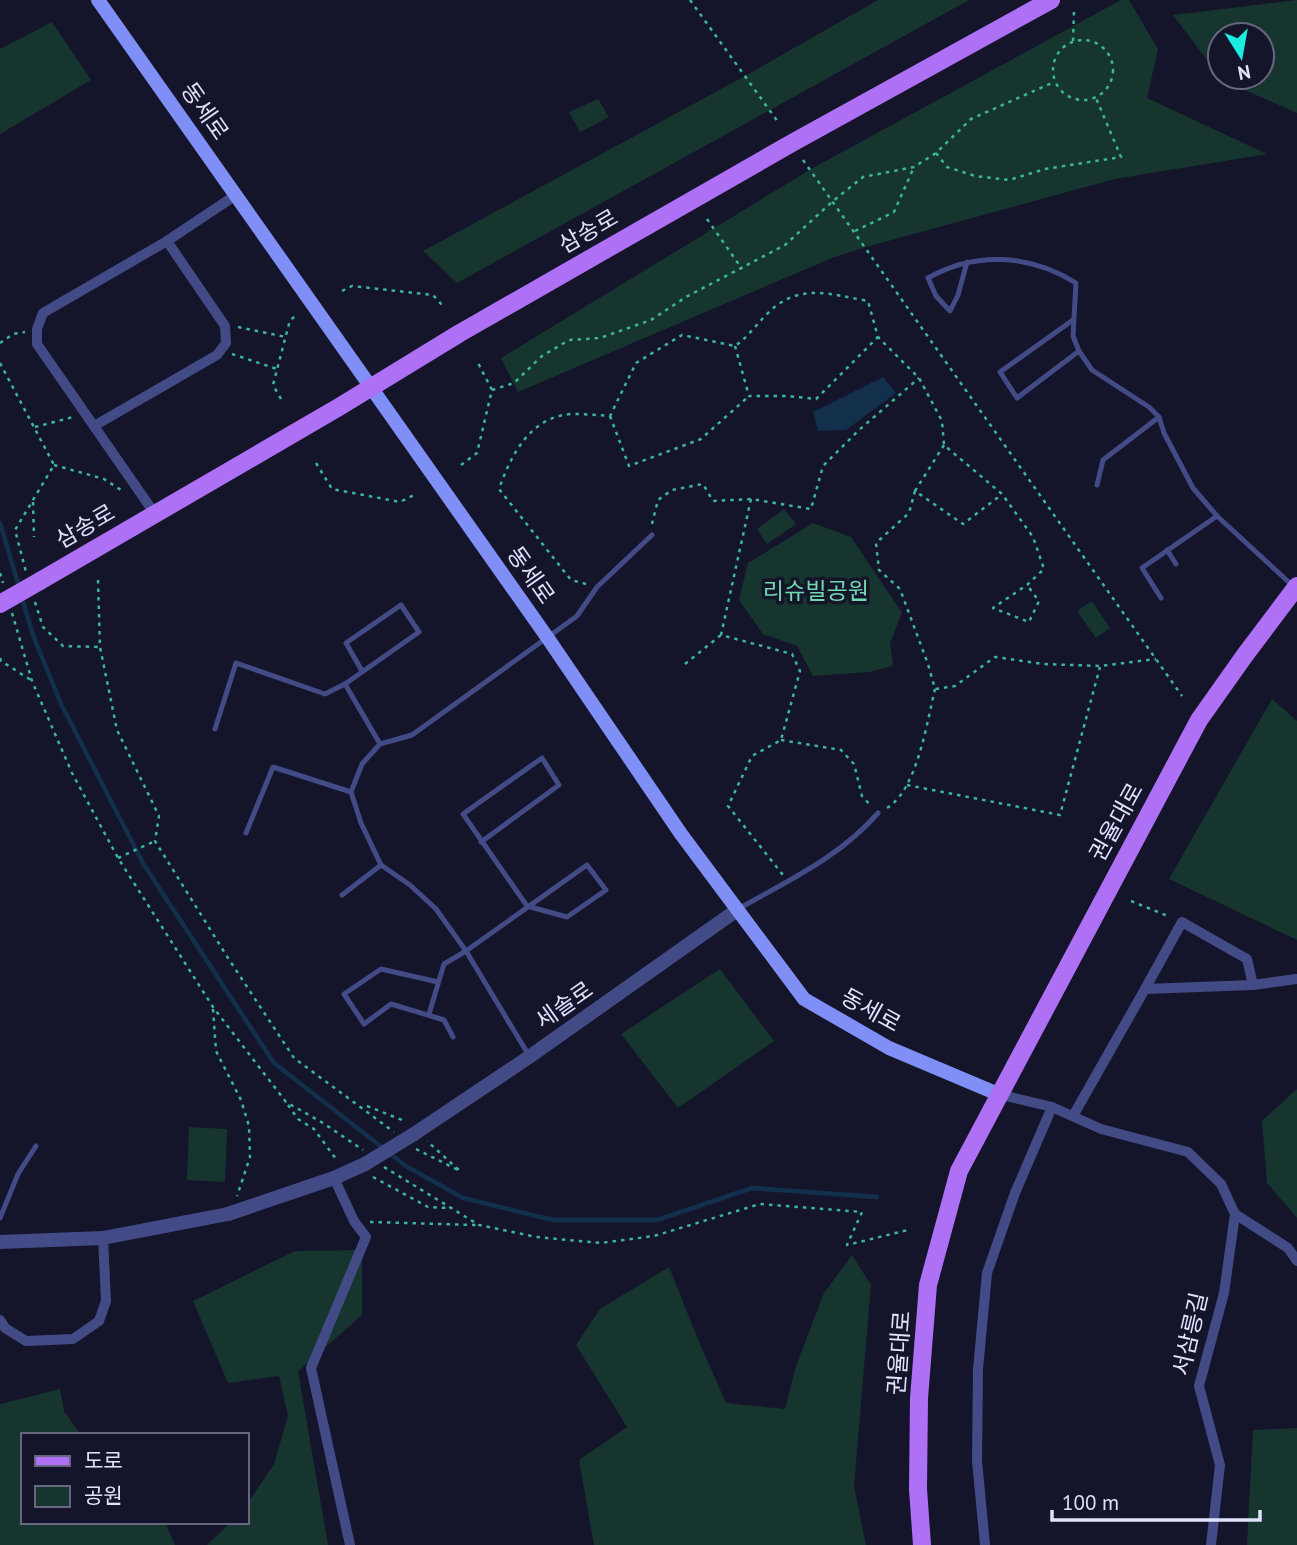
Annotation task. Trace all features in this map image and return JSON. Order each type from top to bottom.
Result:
[{"type":"main road","name":"동세로","points":[[98,0],[372,386],[681,834],[804,999],[889,1048],[998,1094]]},
{"type":"main road","name":"삼송로","points":[[5,607],[33,577],[155,514],[460,333],[758,162],[1051,0]]},
{"type":"main road","name":"권율대로","points":[[922,1545],[918,1489],[919,1398],[928,1285],[959,1171],[1199,720],[1296,588]]},
{"type":"street","name":"삼송로","points":[[155,514],[37,344],[37,328],[43,313],[167,241],[236,195]]},
{"type":"street","points":[[93,426],[217,355],[226,343],[225,326],[167,241]]},
{"type":"street","name":"세솔로","points":[[370,1166],[419,1141],[529,1057],[737,910]]},
{"type":"street","points":[[1073,1116],[1182,922],[1247,959],[1253,985]]},
{"type":"street","points":[[1145,989],[1253,985],[1296,979]]},
{"type":"street","points":[[998,1094],[1052,1107],[1101,1129],[1188,1152],[1221,1184],[1235,1214],[1288,1248],[1297,1261]]},
{"type":"street","points":[[985,1545],[977,1461],[978,1368],[987,1273],[1015,1193],[1052,1107]]},
{"type":"street","points":[[0,1242],[103,1238],[228,1214],[370,1166]]},
{"type":"street","points":[[334,1178],[354,1221],[366,1237],[311,1368],[349,1545]]},
{"type":"street","name":"서삼릉길","points":[[1211,1545],[1220,1465],[1199,1386],[1224,1293],[1235,1214]]},
{"type":"street","points":[[0,1320],[5,1328],[26,1341],[73,1339],[99,1321],[106,1301],[103,1238]]},
{"type":"lane","points":[[967,262],[958,295],[950,311],[936,296],[928,278],[949,266],[967,262],[1006,259],[1062,274],[1076,284],[1073,336],[1091,370],[1149,407],[1159,417],[1164,433],[1193,488],[1217,516],[1296,588]]},
{"type":"lane","points":[[1073,320],[1000,372],[1017,398],[1079,351]]},
{"type":"lane","points":[[1097,485],[1103,460],[1159,417]]},
{"type":"lane","points":[[1161,598],[1142,568],[1217,516]]},
{"type":"lane","points":[[529,1057],[466,951],[436,909],[410,885],[381,865],[360,823],[351,792],[362,764],[380,744],[412,735],[577,616],[597,587],[652,535]]},
{"type":"lane","points":[[1167,550],[1175,564]]},
{"type":"lane","points":[[215,729],[236,663],[325,694],[345,684],[419,632],[401,605],[346,643],[362,671]]},
{"type":"lane","points":[[345,684],[380,744]]},
{"type":"lane","points":[[429,1014],[444,964],[466,951],[527,906],[587,865],[606,890],[567,917],[527,906],[481,842],[463,814],[542,758],[559,785],[481,842]]},
{"type":"lane","points":[[246,833],[273,767],[351,792]]},
{"type":"lane","points":[[737,910],[824,860],[861,833],[878,813]]},
{"type":"lane","points":[[342,895],[381,865]]},
{"type":"lane","points":[[438,982],[381,969],[344,993],[363,1024],[391,1004],[444,1020],[453,1037]]},
{"type":"lane","points":[[0,1218],[18,1174],[36,1146]]},
{"type":"path","points":[[690,0],[778,122]]},
{"type":"path","points":[[1073,41],[1074,11]]},
{"type":"path","points":[[1073,41],[1093,42],[1102,47],[1113,64],[1111,83],[1105,92],[1096,98],[1077,100],[1068,97],[1054,82],[1054,62],[1058,53],[1073,41]]},
{"type":"path","points":[[492,390],[514,383],[542,356],[569,340],[600,338],[652,320],[686,297],[785,245],[863,177],[914,167],[936,153],[971,119],[1054,82]]},
{"type":"path","points":[[936,153],[947,167],[975,176],[1009,180],[1045,169],[1121,157],[1096,98]]},
{"type":"path","points":[[803,160],[1182,696]]},
{"type":"path","points":[[855,232],[894,212],[914,167]]},
{"type":"path","points":[[707,219],[742,269]]},
{"type":"path","points":[[342,291],[352,286],[433,295],[442,305]]},
{"type":"path","points":[[789,882],[728,806],[752,756],[781,740],[841,750],[854,764],[862,796],[878,813],[896,803],[907,785],[935,689],[929,664],[900,589],[878,570],[876,543],[909,513],[915,491],[944,445],[942,421],[919,378],[878,337],[868,301],[811,291],[792,296],[767,313],[748,338],[735,346],[682,335],[636,363],[610,416],[629,466],[701,439],[750,396],[816,399],[878,337]]},
{"type":"path","points":[[281,399],[273,385],[290,320],[296,316]]},
{"type":"path","points":[[238,327],[286,337]]},
{"type":"path","points":[[0,343],[13,334],[25,331]]},
{"type":"path","points":[[735,346],[750,396]]},
{"type":"path","points":[[232,354],[277,369]]},
{"type":"path","points":[[0,363],[54,465],[104,478],[121,490]]},
{"type":"path","points":[[461,465],[477,453],[492,390],[478,363]]},
{"type":"path","points":[[652,535],[658,500],[673,490],[703,484],[713,501],[751,499],[811,509],[823,466],[859,430],[919,378]]},
{"type":"path","points":[[597,587],[571,580],[499,489],[512,456],[534,427],[568,414],[610,416]]},
{"type":"path","points":[[34,428],[72,417]]},
{"type":"path","points":[[944,445],[1002,494],[1033,537],[1044,569],[1027,585],[993,608],[1029,622],[1039,601],[1027,585]]},
{"type":"path","points":[[316,463],[332,489],[400,502],[414,495]]},
{"type":"path","points":[[33,577],[15,530],[54,465]]},
{"type":"path","points":[[915,491],[963,524],[1002,495]]},
{"type":"path","points":[[685,664],[721,635],[751,499]]},
{"type":"path","points":[[33,502],[34,537]]},
{"type":"path","points":[[0,573],[4,585]]},
{"type":"path","points":[[98,580],[100,647],[117,730],[159,816],[155,841],[293,1058],[397,1135]]},
{"type":"path","points":[[34,599],[43,627],[64,646],[100,647]]},
{"type":"path","points":[[5,607],[32,681],[72,773],[118,858],[212,1007],[298,1119],[314,1129],[337,1158]]},
{"type":"path","points":[[721,635],[792,654],[800,671],[781,740]]},
{"type":"path","points":[[935,689],[955,686],[995,657],[1043,664],[1100,666],[1156,659]]},
{"type":"path","points":[[0,658],[32,681]]},
{"type":"path","points":[[907,785],[1060,815],[1100,666]]},
{"type":"path","points":[[118,858],[155,841]]},
{"type":"path","points":[[1131,901],[1182,922]]},
{"type":"path","points":[[212,1007],[216,1051],[241,1100],[249,1126],[250,1157],[236,1199]]},
{"type":"path","points":[[286,1102],[350,1140],[370,1166],[428,1207],[452,1209]]},
{"type":"path","points":[[367,1107],[402,1120]]},
{"type":"path","points":[[419,1141],[460,1171],[419,1141]]},
{"type":"path","points":[[383,1166],[479,1225]]},
{"type":"path","points":[[367,1222],[479,1225],[536,1237],[601,1243],[654,1236],[760,1203],[862,1212],[847,1245],[908,1230]]},
{"type":"green space","points":[[878,0],[969,0],[457,283],[423,251],[745,76]]},
{"type":"green space","points":[[1121,0],[1129,0],[1158,49],[1147,98],[1267,154],[1115,179],[866,247],[832,258],[518,392],[501,358],[811,169]]},
{"type":"green space","points":[[1297,0],[1297,113],[1247,91],[1276,91],[1276,21],[1206,21],[1206,59],[1173,15]]},
{"type":"green space","points":[[52,22],[91,80],[0,134],[0,49]]},
{"type":"green space","points":[[598,99],[609,117],[580,132],[569,112]]},
{"type":"green space","points":[[784,509],[796,524],[767,544],[757,529]]},
{"type":"green space","name":"리슈빌공원","points":[[813,523],[851,537],[902,613],[890,643],[893,666],[869,672],[813,676],[797,646],[763,634],[739,600],[748,563]]},
{"type":"green space","points":[[1092,601],[1110,628],[1096,638],[1077,611]]},
{"type":"green space","points":[[1272,699],[1297,721],[1297,940],[1169,879]]},
{"type":"green space","points":[[720,969],[774,1041],[678,1108],[621,1034]]},
{"type":"green space","points":[[1297,1089],[1297,1218],[1267,1183],[1262,1121]]},
{"type":"green space","points":[[189,1127],[227,1129],[225,1182],[187,1180]]},
{"type":"green space","points":[[362,1250],[362,1315],[298,1371],[328,1545],[207,1545],[229,1524],[248,1524],[248,1503],[274,1464],[288,1416],[279,1376],[228,1383],[193,1301],[295,1251]]},
{"type":"green space","points":[[852,1255],[871,1285],[854,1486],[866,1545],[594,1545],[579,1460],[627,1427],[576,1345],[600,1309],[669,1267],[726,1403],[785,1409],[796,1366],[824,1293]]},
{"type":"green space","points":[[60,1389],[64,1411],[80,1433],[21,1433],[21,1524],[166,1524],[175,1545],[0,1545],[0,1404]]},
{"type":"green space","points":[[1297,1428],[1297,1545],[1247,1545],[1253,1430]]},
{"type":"water","points":[[883,377],[896,393],[846,430],[818,431],[813,412]]},
{"type":"waterway","points":[[0,523],[19,587]]},
{"type":"waterway","points":[[21,595],[33,635],[61,704],[144,865],[274,1063],[406,1166],[463,1198],[553,1220],[657,1220],[752,1188],[877,1197]]}]
